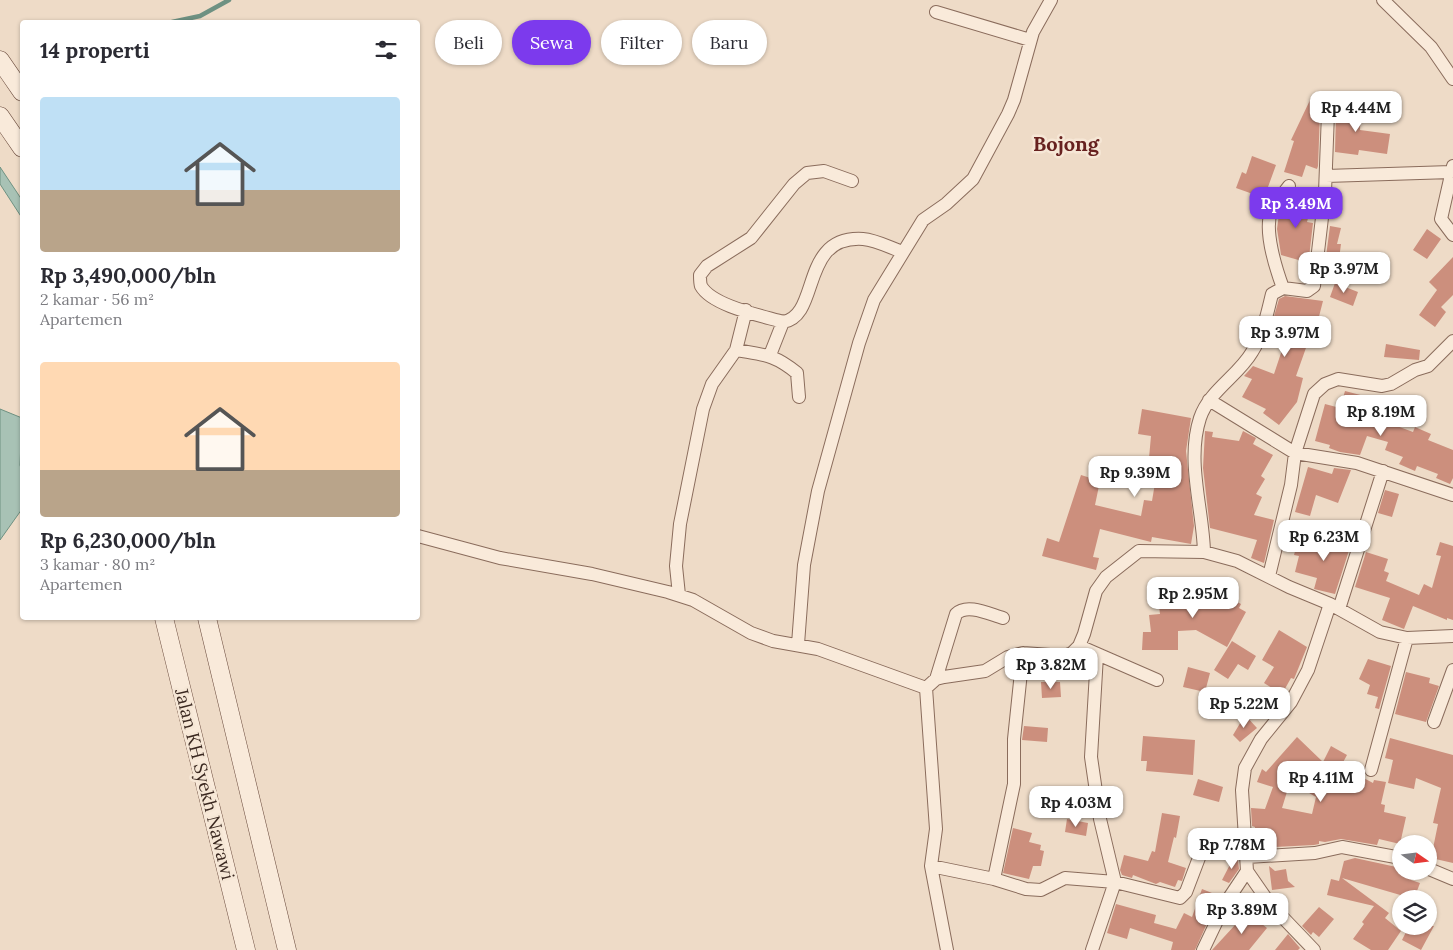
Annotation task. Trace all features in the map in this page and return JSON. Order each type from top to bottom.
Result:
[{"type":"main road","points":[[0,60],[20,89]]},
{"type":"main road","points":[[0,116],[20,145]]},
{"type":"main road","name":"Jalan KH Syekh Nawawi","points":[[164,620],[246,950]]},
{"type":"main road","points":[[207,620],[287,950]]},
{"type":"street","points":[[798,644],[804,565],[814,508],[832,436],[859,343],[874,300],[923,220],[946,204],[973,179],[1014,100],[1030,40],[1051,0]]},
{"type":"street","points":[[1383,0],[1431,47],[1453,79]]},
{"type":"street","points":[[936,12],[1030,40]]},
{"type":"street","points":[[1204,552],[1194,457],[1200,418],[1209,400],[1252,353],[1262,332],[1272,294],[1282,288],[1307,291],[1314,286],[1326,176],[1328,113]]},
{"type":"street","points":[[1326,176],[1452,168],[1441,219],[1453,235]]},
{"type":"street","points":[[852,181],[824,171],[807,173],[794,184],[751,238],[707,266],[700,275],[701,286],[711,297],[783,322],[795,318],[804,303],[813,276],[829,248],[841,240],[864,239],[903,252]]},
{"type":"street","points":[[1282,288],[1276,269],[1269,226],[1271,212],[1289,186]]},
{"type":"street","points":[[679,595],[676,566],[680,524],[703,409],[712,384],[736,350],[746,310]]},
{"type":"street","points":[[770,355],[783,322]]},
{"type":"street","points":[[1268,576],[1291,485],[1295,453],[1314,394],[1326,384],[1338,379],[1382,386],[1391,384],[1415,370],[1428,366],[1453,341]]},
{"type":"street","points":[[736,350],[770,355],[797,373],[799,397]]},
{"type":"street","points":[[1209,400],[1295,453],[1357,463],[1453,496]]},
{"type":"street","points":[[1311,949],[1270,904],[1247,864],[1242,790],[1246,768],[1261,739],[1291,702],[1308,670],[1335,606],[1383,471]]},
{"type":"street","points":[[420,537],[500,558],[575,573],[592,574],[679,595],[707,607],[751,633],[774,640],[818,648],[931,683],[985,671],[1008,657],[1023,653],[1064,656],[1072,653],[1079,646],[1096,591],[1119,564],[1138,551],[1204,552],[1238,561],[1335,606],[1380,632],[1407,638],[1453,636]]},
{"type":"street","points":[[947,950],[931,866],[936,829],[931,683],[956,614],[961,609],[967,608],[1003,618]]},
{"type":"street","points":[[1371,770],[1407,638]]},
{"type":"street","points":[[1079,646],[1157,680]]},
{"type":"street","points":[[994,879],[1014,784],[1014,739],[1023,653]]},
{"type":"street","points":[[1092,950],[1115,882],[1100,819],[1092,757],[1097,655]]},
{"type":"street","points":[[1434,722],[1453,670]]},
{"type":"street","points":[[931,866],[994,879],[1026,889],[1041,890],[1065,878],[1115,882],[1180,898],[1186,892],[1206,842],[1210,839],[1246,841]]},
{"type":"street","points":[[1247,864],[1342,847],[1392,856]]},
{"type":"street","points":[[1203,950],[1247,864]]},
{"type":"street","points":[[1438,873],[1453,879]]},
{"type":"shaded area","points":[[0,167],[20,197],[20,215],[0,184]]},
{"type":"shaded area","points":[[0,409],[20,417],[20,512],[0,540]]},
{"type":"building","points":[[1311,98],[1327,105],[1321,108],[1320,113],[1317,169],[1306,165],[1302,177],[1284,172],[1294,141],[1291,140]]},
{"type":"building","points":[[1356,104],[1356,108],[1361,108],[1360,130],[1390,134],[1387,154],[1359,150],[1358,155],[1335,152],[1336,113],[1330,105]]},
{"type":"building","points":[[1252,156],[1276,165],[1264,198],[1236,188],[1242,172],[1246,174]]},
{"type":"building","points":[[1295,192],[1313,200],[1307,222],[1313,223],[1308,266],[1301,265],[1302,261],[1281,255],[1277,229],[1279,214],[1284,215],[1287,202]]},
{"type":"building","points":[[1330,226],[1341,228],[1337,244],[1341,244],[1338,267],[1325,264]]},
{"type":"building","points":[[1427,229],[1441,239],[1427,259],[1413,250]]},
{"type":"building","points":[[1453,257],[1453,295],[1441,307],[1446,312],[1435,327],[1419,315],[1437,290],[1429,282]]},
{"type":"building","points":[[1335,283],[1358,292],[1353,306],[1330,297]]},
{"type":"building","points":[[1285,296],[1323,301],[1315,332],[1312,331],[1296,376],[1303,378],[1297,402],[1279,425],[1263,413],[1266,409],[1242,397],[1252,379],[1244,376],[1253,366],[1274,374],[1285,341],[1268,337],[1279,299]]},
{"type":"building","points":[[1386,344],[1420,350],[1419,360],[1384,357]]},
{"type":"building","points":[[1345,391],[1372,398],[1367,415],[1413,432],[1415,427],[1431,434],[1428,440],[1453,450],[1453,478],[1450,484],[1436,478],[1438,474],[1417,466],[1415,471],[1399,464],[1403,457],[1385,450],[1388,442],[1367,436],[1360,455],[1340,452],[1329,448],[1330,445],[1315,441],[1325,404],[1340,408]]},
{"type":"building","points":[[1142,409],[1191,418],[1186,451],[1194,526],[1191,544],[1152,537],[1151,542],[1100,529],[1093,557],[1099,558],[1096,570],[1042,556],[1047,538],[1059,542],[1081,475],[1100,481],[1095,505],[1141,516],[1144,500],[1152,501],[1156,477],[1141,475],[1143,457],[1149,458],[1151,436],[1138,434]]},
{"type":"building","points":[[1205,431],[1213,432],[1212,437],[1239,441],[1243,431],[1256,438],[1253,444],[1273,455],[1261,476],[1265,479],[1256,494],[1262,497],[1254,515],[1274,520],[1264,563],[1251,558],[1257,540],[1210,528],[1203,468]]},
{"type":"building","points":[[1308,467],[1332,474],[1334,468],[1351,470],[1338,503],[1316,495],[1310,516],[1295,512]]},
{"type":"building","points":[[1385,490],[1399,494],[1392,517],[1378,513]]},
{"type":"building","points":[[1337,534],[1353,538],[1335,594],[1314,589],[1317,578],[1295,572],[1299,556],[1294,555],[1298,540],[1333,549]]},
{"type":"building","points":[[1440,542],[1453,546],[1453,620],[1447,618],[1447,620],[1413,606],[1404,629],[1382,620],[1390,598],[1355,587],[1366,552],[1388,559],[1384,571],[1389,573],[1386,581],[1419,595],[1424,584],[1432,588],[1441,556],[1436,555]]},
{"type":"building","points":[[1198,587],[1209,587],[1241,604],[1239,608],[1246,612],[1227,647],[1196,630],[1178,631],[1178,650],[1142,650],[1143,632],[1151,632],[1149,615],[1160,614],[1158,598],[1168,597],[1168,594],[1198,591]]},
{"type":"building","points":[[1279,630],[1307,647],[1294,679],[1291,678],[1282,694],[1264,683],[1274,667],[1262,660]]},
{"type":"building","points":[[1232,641],[1256,656],[1248,670],[1238,664],[1228,679],[1214,670]]},
{"type":"building","points":[[1368,659],[1391,666],[1379,709],[1375,708],[1378,697],[1367,694],[1370,685],[1359,679]]},
{"type":"building","points":[[1188,667],[1210,673],[1205,692],[1183,687]]},
{"type":"building","points":[[1406,672],[1430,678],[1429,683],[1439,686],[1426,722],[1395,714]]},
{"type":"building","points":[[1041,682],[1060,682],[1061,697],[1042,698]]},
{"type":"building","points":[[1245,715],[1257,728],[1240,742],[1233,735]]},
{"type":"building","points":[[1024,726],[1048,728],[1047,742],[1022,740]]},
{"type":"building","points":[[1143,736],[1195,740],[1193,775],[1146,771],[1147,761],[1141,761]]},
{"type":"building","points":[[1297,737],[1323,762],[1331,746],[1347,755],[1341,766],[1373,783],[1374,780],[1386,782],[1381,804],[1385,805],[1384,812],[1406,817],[1402,835],[1392,835],[1392,842],[1379,839],[1377,845],[1341,839],[1325,842],[1319,841],[1319,844],[1314,845],[1255,848],[1255,827],[1252,826],[1251,808],[1265,809],[1273,787],[1257,782],[1262,769],[1266,772]],"holes":[[[1290,782],[1316,797],[1312,814],[1282,808]]]},
{"type":"building","points":[[1390,738],[1453,755],[1453,863],[1438,860],[1438,835],[1436,835],[1438,824],[1433,823],[1441,788],[1416,778],[1414,789],[1388,783],[1393,760],[1385,758]]},
{"type":"building","points":[[1198,779],[1223,787],[1219,802],[1193,795]]},
{"type":"building","points":[[1162,813],[1180,816],[1176,838],[1174,837],[1168,862],[1186,868],[1182,881],[1178,880],[1175,887],[1160,882],[1156,884],[1133,875],[1132,878],[1122,875],[1120,870],[1124,855],[1148,861],[1152,851],[1155,852]]},
{"type":"building","points":[[1067,819],[1088,823],[1086,836],[1065,832]]},
{"type":"building","points":[[1013,828],[1032,833],[1029,842],[1041,845],[1040,850],[1044,851],[1041,866],[1033,866],[1029,879],[1003,873]]},
{"type":"building","points":[[1237,851],[1239,869],[1229,883],[1222,880]]},
{"type":"building","points":[[1355,858],[1392,866],[1392,880],[1411,880],[1420,883],[1417,890],[1392,890],[1392,893],[1342,878],[1389,913],[1385,918],[1392,924],[1392,935],[1398,935],[1388,950],[1371,950],[1353,939],[1364,924],[1362,922],[1374,906],[1327,895],[1331,879],[1339,881],[1344,861]]},
{"type":"building","points":[[1269,866],[1275,871],[1286,869],[1288,881],[1295,887],[1272,890]]},
{"type":"building","points":[[1202,889],[1217,895],[1212,907],[1214,908],[1195,950],[1171,950],[1173,942],[1130,928],[1127,939],[1107,933],[1116,904],[1156,915],[1154,923],[1176,929],[1184,913],[1192,917]]},
{"type":"building","points":[[1319,907],[1334,919],[1319,937],[1313,932],[1311,935],[1302,926]]},
{"type":"building","points":[[1247,912],[1267,928],[1249,950],[1212,950]]},
{"type":"building","points":[[1288,934],[1300,948],[1298,950],[1275,950]]},
{"type":"building","points":[[1404,935],[1429,935],[1421,950],[1402,940]]},
{"type":"waterway","points":[[181,20],[200,16],[229,0]]},
{"type":"district","name":"Bojong","points":[[1066,143]]}]
